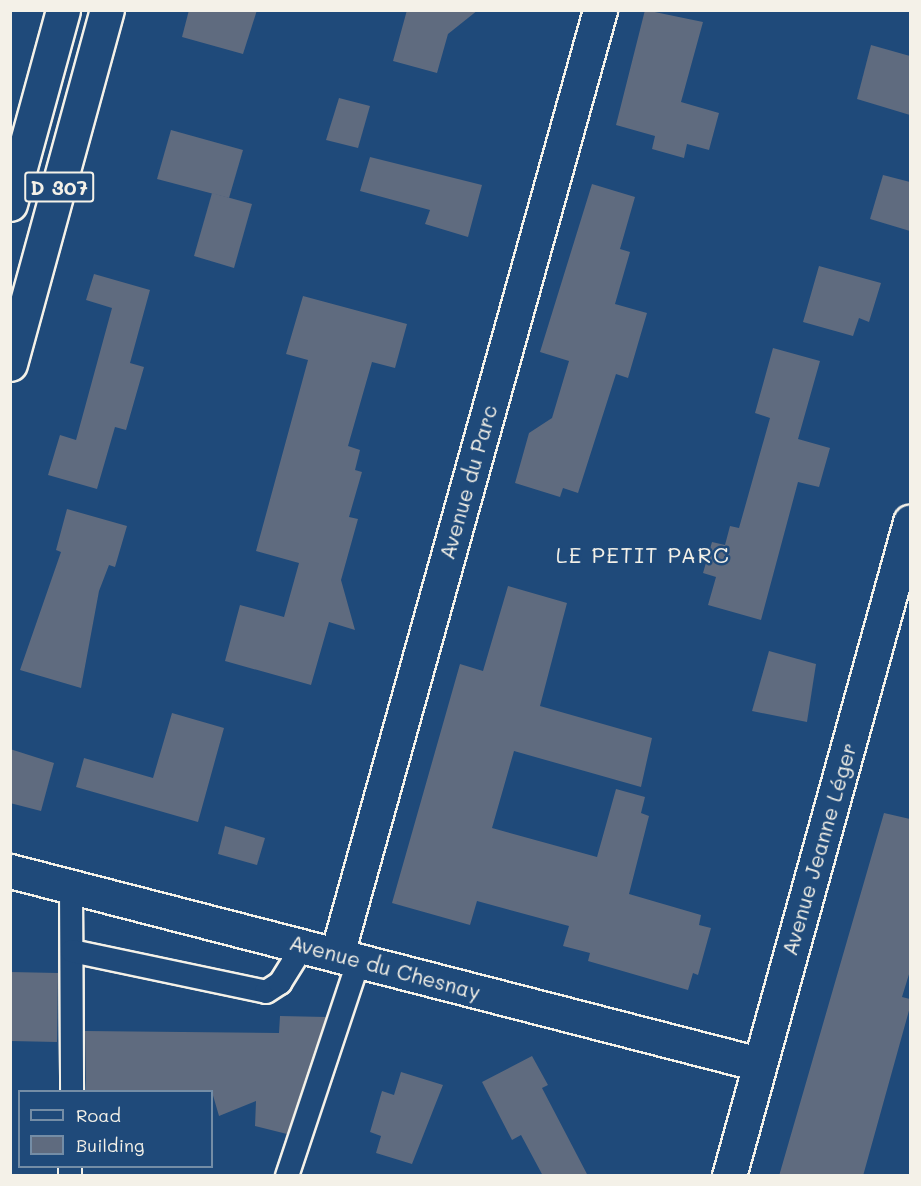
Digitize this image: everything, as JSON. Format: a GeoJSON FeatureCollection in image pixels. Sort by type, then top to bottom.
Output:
{"type":"FeatureCollection","features":[{"type":"Feature","properties":{"kind":"street","name":"D 307"},"geometry":{"type":"LineString","coordinates":[[10,204],[63,10]]}},
{"type":"Feature","properties":{"kind":"street","name":"D 307"},"geometry":{"type":"LineString","coordinates":[[10,364],[107,10]]}},
{"type":"Feature","properties":{"kind":"street","name":"Avenue du Parc"},"geometry":{"type":"LineString","coordinates":[[348,957],[600,10]]}},
{"type":"Feature","properties":{"kind":"street","name":"Avenue Jeanne Léger"},"geometry":{"type":"LineString","coordinates":[[729,1176],[910,522]]}},
{"type":"Feature","properties":{"kind":"street","name":"Avenue du Chesnay"},"geometry":{"type":"LineString","coordinates":[[10,871],[759,1064]]}},
{"type":"Feature","properties":{"kind":"lane"},"geometry":{"type":"LineString","coordinates":[[71,886],[72,1090]]}},
{"type":"Feature","properties":{"kind":"lane"},"geometry":{"type":"LineString","coordinates":[[72,951],[266,992],[280,983],[303,946]]}},
{"type":"Feature","properties":{"kind":"lane"},"geometry":{"type":"LineString","coordinates":[[287,1176],[348,957]]}},
{"type":"Feature","properties":{"kind":"building"},"geometry":{"type":"Polygon","coordinates":[[[189,10],[257,10],[243,54],[182,37],[189,10]]]}},
{"type":"Feature","properties":{"kind":"building"},"geometry":{"type":"Polygon","coordinates":[[[407,10],[478,10],[448,34],[437,73],[393,61],[407,10]]]}},
{"type":"Feature","properties":{"kind":"building"},"geometry":{"type":"Polygon","coordinates":[[[645,10],[703,22],[681,102],[719,113],[709,150],[687,144],[684,158],[652,149],[655,136],[616,125],[645,10]]]}},
{"type":"Feature","properties":{"kind":"building"},"geometry":{"type":"Polygon","coordinates":[[[871,45],[910,56],[910,115],[857,99],[871,45]]]}},
{"type":"Feature","properties":{"kind":"building"},"geometry":{"type":"Polygon","coordinates":[[[339,98],[370,106],[358,148],[326,140],[339,98]]]}},
{"type":"Feature","properties":{"kind":"building"},"geometry":{"type":"Polygon","coordinates":[[[171,130],[243,150],[229,198],[157,179],[171,130]]]}},
{"type":"Feature","properties":{"kind":"building"},"geometry":{"type":"Polygon","coordinates":[[[370,157],[482,185],[468,237],[425,224],[430,210],[360,191],[370,157]]]}},
{"type":"Feature","properties":{"kind":"building"},"geometry":{"type":"Polygon","coordinates":[[[883,175],[910,182],[910,231],[870,219],[883,175]]]}},
{"type":"Feature","properties":{"kind":"building"},"geometry":{"type":"Polygon","coordinates":[[[592,184],[635,197],[620,249],[630,252],[615,304],[647,313],[628,378],[616,374],[578,493],[563,488],[560,497],[515,483],[529,433],[552,418],[569,361],[540,352],[592,184]]]}},
{"type":"Feature","properties":{"kind":"building"},"geometry":{"type":"Polygon","coordinates":[[[212,193],[252,204],[234,268],[194,256],[212,193]]]}},
{"type":"Feature","properties":{"kind":"building"},"geometry":{"type":"Polygon","coordinates":[[[819,266],[881,283],[869,322],[859,318],[853,336],[803,322],[819,266]]]}},
{"type":"Feature","properties":{"kind":"building"},"geometry":{"type":"Polygon","coordinates":[[[94,274],[150,290],[130,363],[144,367],[126,430],[115,427],[97,489],[48,475],[60,435],[76,440],[112,308],[86,300],[94,274]]]}},
{"type":"Feature","properties":{"kind":"building"},"geometry":{"type":"Polygon","coordinates":[[[303,296],[407,324],[395,368],[372,362],[348,446],[360,450],[355,470],[362,472],[349,517],[358,519],[341,580],[355,630],[329,622],[311,685],[225,661],[240,605],[284,617],[299,563],[256,551],[308,360],[286,354],[303,296]]]}},
{"type":"Feature","properties":{"kind":"building"},"geometry":{"type":"Polygon","coordinates":[[[773,348],[820,361],[798,439],[830,448],[819,487],[798,482],[761,620],[708,605],[716,577],[703,573],[712,542],[725,545],[730,526],[739,528],[770,418],[755,413],[773,348]]]}},
{"type":"Feature","properties":{"kind":"building"},"geometry":{"type":"Polygon","coordinates":[[[67,509],[127,526],[115,567],[109,565],[99,591],[81,688],[20,670],[61,552],[56,550],[67,509]]]}},
{"type":"Feature","properties":{"kind":"building"},"geometry":{"type":"Polygon","coordinates":[[[508,586],[567,603],[540,706],[652,738],[641,787],[514,751],[492,828],[597,857],[616,789],[645,797],[641,813],[649,816],[629,894],[701,915],[699,925],[711,928],[698,975],[693,973],[688,990],[588,961],[590,953],[563,946],[569,926],[477,901],[470,925],[392,903],[460,664],[483,671],[508,586]]]}},
{"type":"Feature","properties":{"kind":"building"},"geometry":{"type":"Polygon","coordinates":[[[769,651],[816,664],[807,722],[752,711],[769,651]]]}},
{"type":"Feature","properties":{"kind":"building"},"geometry":{"type":"Polygon","coordinates":[[[172,713],[224,728],[198,822],[76,787],[84,758],[153,778],[172,713]]]}},
{"type":"Feature","properties":{"kind":"building"},"geometry":{"type":"Polygon","coordinates":[[[10,749],[54,763],[41,811],[10,803],[10,749]]]}},
{"type":"Feature","properties":{"kind":"building"},"geometry":{"type":"Polygon","coordinates":[[[884,813],[910,819],[910,971],[902,997],[910,999],[910,1007],[863,1176],[779,1176],[884,813]]]}},
{"type":"Feature","properties":{"kind":"building"},"geometry":{"type":"Polygon","coordinates":[[[225,826],[265,838],[257,865],[218,854],[225,826]]]}},
{"type":"Feature","properties":{"kind":"building"},"geometry":{"type":"Polygon","coordinates":[[[10,972],[58,973],[57,1042],[10,1041],[10,972]]]}},
{"type":"Feature","properties":{"kind":"building"},"geometry":{"type":"Polygon","coordinates":[[[280,1016],[326,1017],[287,1134],[255,1126],[256,1101],[219,1116],[213,1090],[86,1090],[85,1031],[279,1033],[280,1016]]]}},
{"type":"Feature","properties":{"kind":"building"},"geometry":{"type":"Polygon","coordinates":[[[532,1056],[548,1085],[542,1088],[588,1176],[543,1176],[521,1135],[512,1140],[482,1082],[532,1056]]]}},
{"type":"Feature","properties":{"kind":"building"},"geometry":{"type":"Polygon","coordinates":[[[401,1072],[443,1085],[412,1164],[376,1153],[381,1136],[370,1132],[382,1091],[394,1095],[401,1072]]]}},
{"type":"Feature","properties":{"kind":"district","name":"LE PETIT PARC"},"geometry":{"type":"Point","coordinates":[643,555]}}]}
